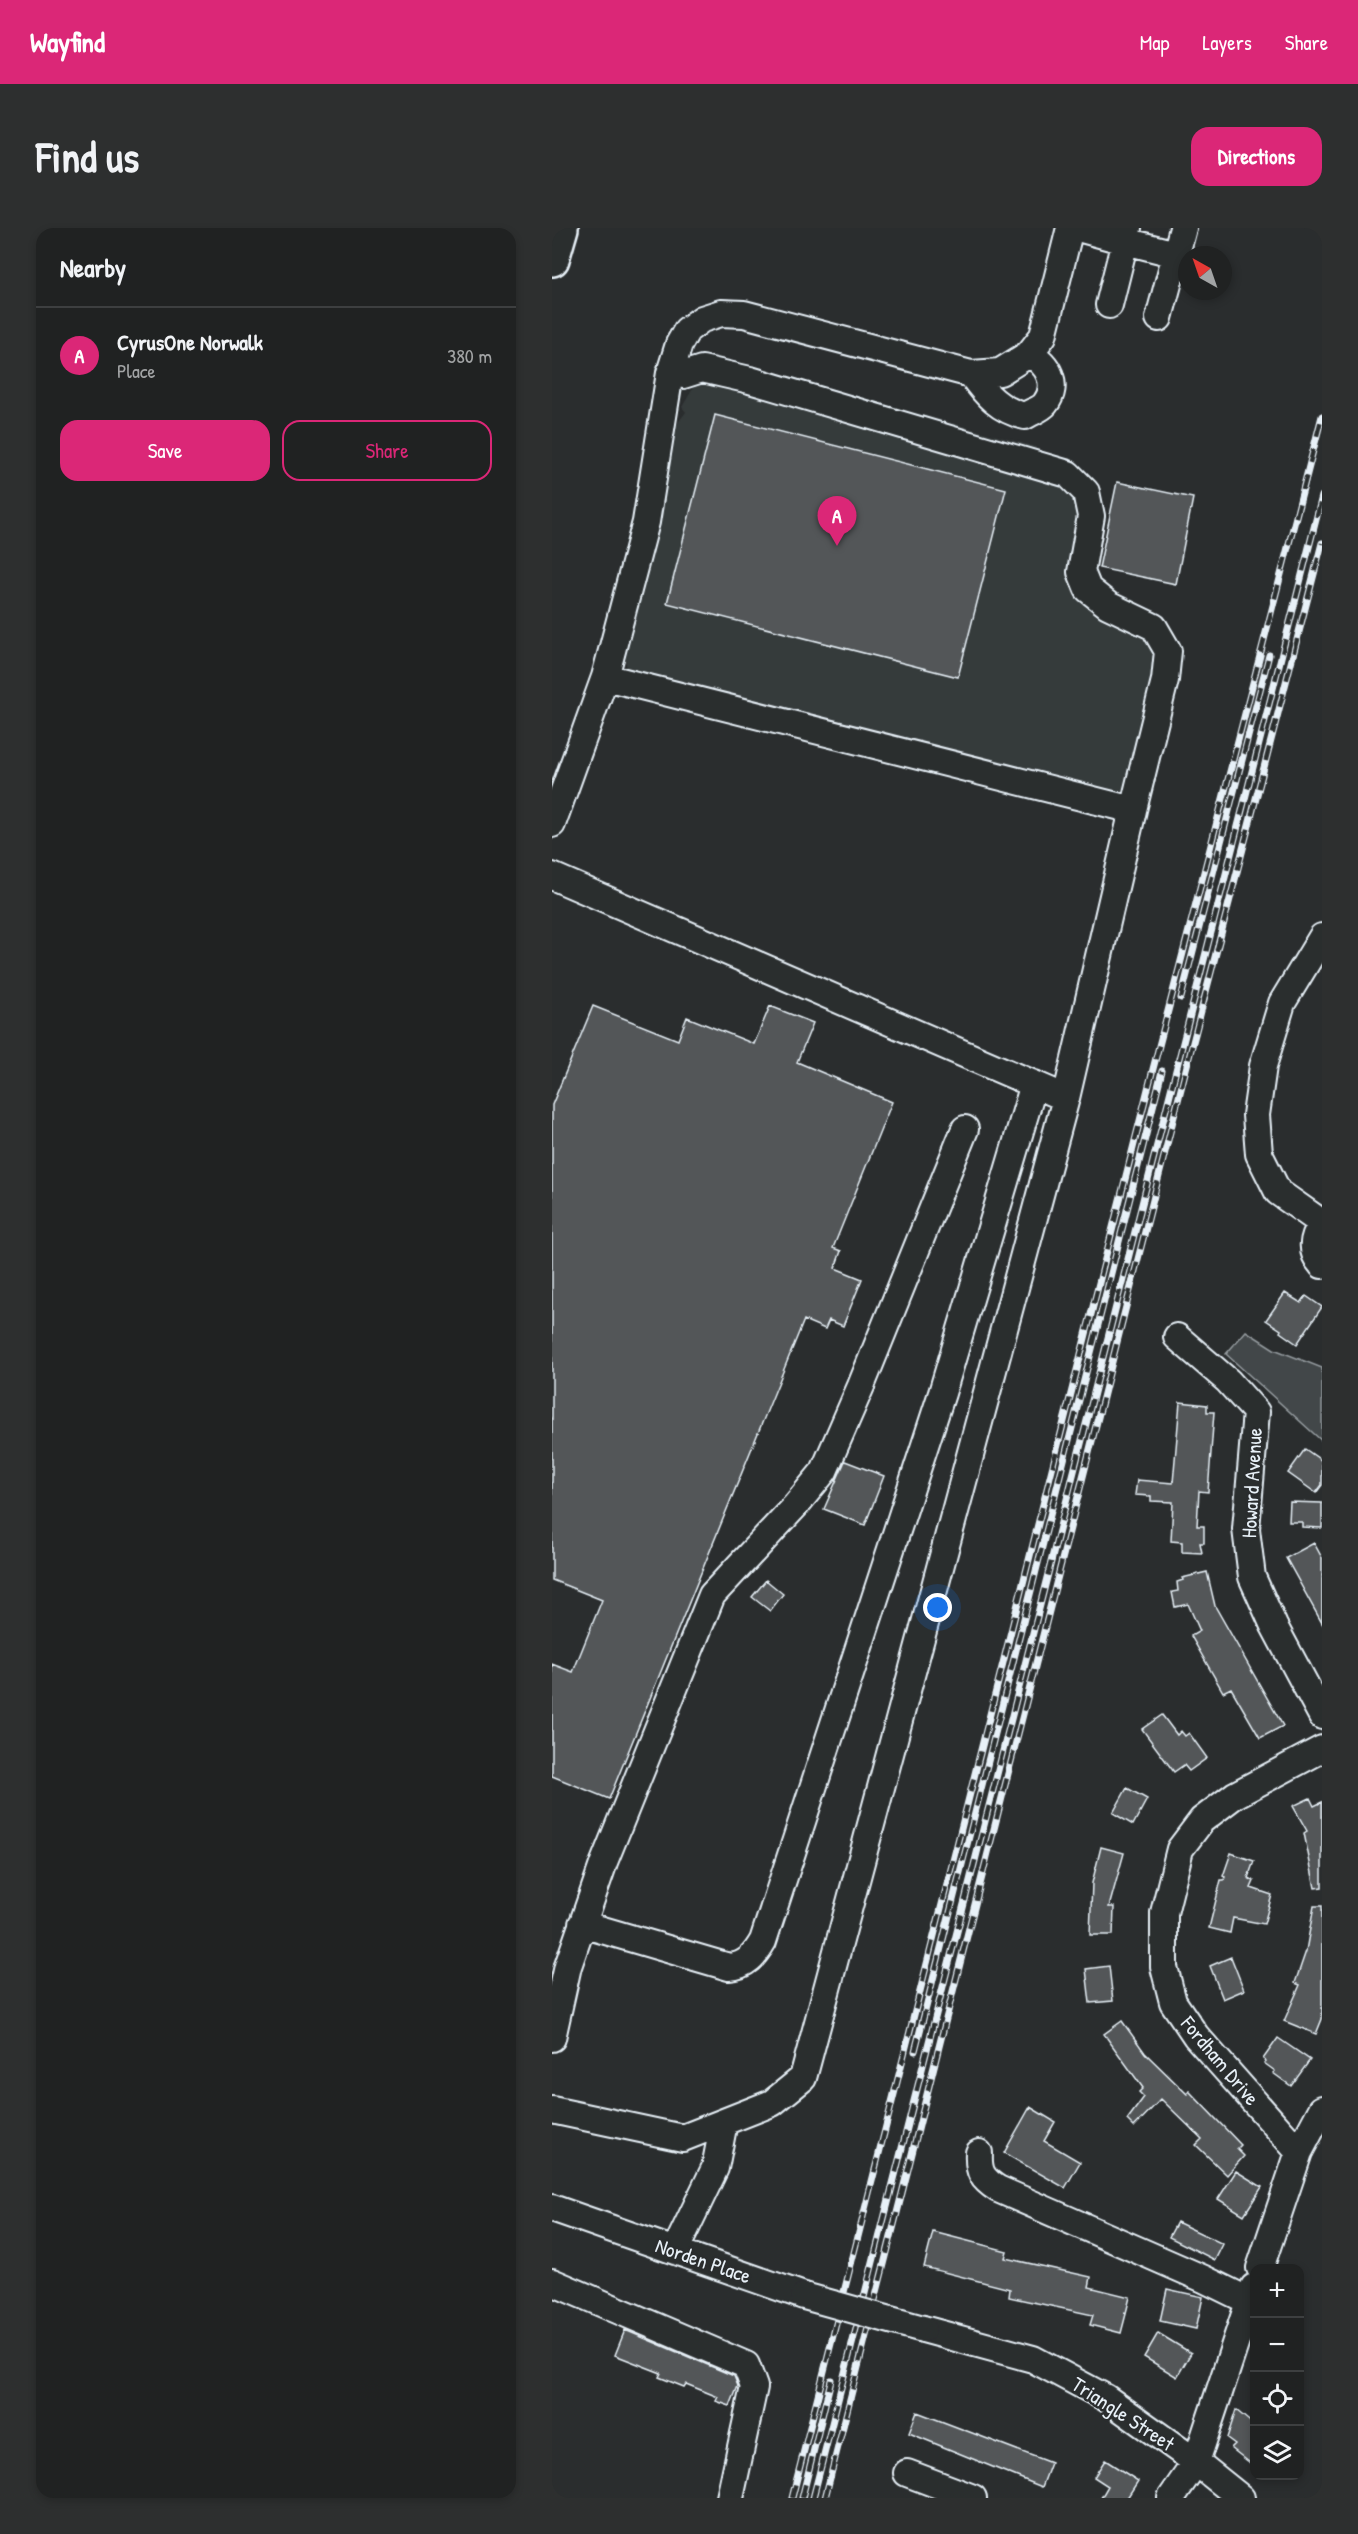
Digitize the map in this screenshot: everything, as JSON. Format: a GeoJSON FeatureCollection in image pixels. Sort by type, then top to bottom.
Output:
{"type":"FeatureCollection","features":[{"type":"Feature","properties":{"kind":"highway"},"geometry":{"type":"LineString","coordinates":[[552,259],[561,228]]}},
{"type":"Feature","properties":{"kind":"street"},"geometry":{"type":"LineString","coordinates":[[552,824],[605,677],[646,522],[670,373],[679,344],[694,324],[711,315],[733,313],[971,374],[1000,372],[1029,354],[1043,336],[1070,228]]}},
{"type":"Feature","properties":{"kind":"street"},"geometry":{"type":"LineString","coordinates":[[1078,228],[1126,235],[1176,255]]}},
{"type":"Feature","properties":{"kind":"street"},"geometry":{"type":"LineString","coordinates":[[1159,318],[1183,228]]}},
{"type":"Feature","properties":{"kind":"street"},"geometry":{"type":"LineString","coordinates":[[1109,305],[1126,235]]}},
{"type":"Feature","properties":{"kind":"street"},"geometry":{"type":"LineString","coordinates":[[971,374],[987,396],[1007,412],[1025,416],[1044,405],[1052,390],[1049,370],[1039,359],[1029,354]]}},
{"type":"Feature","properties":{"kind":"street"},"geometry":{"type":"LineString","coordinates":[[552,2110],[683,2138],[772,2103],[803,2078],[1066,1098],[1165,680],[1168,651],[1154,627],[1108,605],[1088,589],[1081,572],[1091,516],[1086,492],[1068,474],[750,380],[702,369],[683,375],[670,373]]}},
{"type":"Feature","properties":{"kind":"street"},"geometry":{"type":"LineString","coordinates":[[605,677],[1133,810]]}},
{"type":"Feature","properties":{"kind":"street"},"geometry":{"type":"LineString","coordinates":[[552,876],[1066,1098]]}},
{"type":"Feature","properties":{"kind":"street"},"geometry":{"type":"LineString","coordinates":[[1322,937],[1282,1003],[1263,1065],[1256,1115],[1259,1154],[1278,1192],[1322,1223],[1313,1242],[1316,1258],[1322,1265]]}},
{"type":"Feature","properties":{"kind":"street"},"geometry":{"type":"LineString","coordinates":[[582,1924],[729,1967],[738,1967],[748,1960],[763,1941],[942,1393],[1034,1084]]}},
{"type":"Feature","properties":{"kind":"street"},"geometry":{"type":"LineString","coordinates":[[552,2038],[568,1966],[604,1862],[712,1595],[774,1530],[824,1471],[861,1386],[965,1129]]}},
{"type":"Feature","properties":{"kind":"street","name":"Howard Avenue"},"geometry":{"type":"LineString","coordinates":[[1177,1337],[1228,1381],[1256,1412],[1246,1529],[1252,1577],[1274,1626],[1322,1716]]}},
{"type":"Feature","properties":{"kind":"street","name":"Fordham Drive"},"geometry":{"type":"LineString","coordinates":[[1299,2152],[1196,2036],[1173,2002],[1164,1967],[1164,1913],[1180,1849],[1202,1820],[1235,1795],[1322,1749]]}},
{"type":"Feature","properties":{"kind":"street"},"geometry":{"type":"LineString","coordinates":[[1261,2264],[1299,2152],[1322,2109]]}},
{"type":"Feature","properties":{"kind":"street"},"geometry":{"type":"LineString","coordinates":[[675,2251],[715,2168],[724,2122]]}},
{"type":"Feature","properties":{"kind":"street"},"geometry":{"type":"LineString","coordinates":[[979,2153],[978,2169],[984,2181],[998,2189],[1204,2279],[1250,2292]]}},
{"type":"Feature","properties":{"kind":"street","name":"Norden Place"},"geometry":{"type":"LineString","coordinates":[[552,2208],[804,2296],[856,2309]]}},
{"type":"Feature","properties":{"kind":"street"},"geometry":{"type":"LineString","coordinates":[[552,2282],[746,2366],[754,2386],[730,2498]]}},
{"type":"Feature","properties":{"kind":"street"},"geometry":{"type":"LineString","coordinates":[[1171,2498],[1196,2462],[1250,2299]]}},
{"type":"Feature","properties":{"kind":"street","name":"Triangle Street"},"geometry":{"type":"LineString","coordinates":[[856,2309],[1033,2359],[1106,2398],[1196,2462],[1241,2498]]}},
{"type":"Feature","properties":{"kind":"street"},"geometry":{"type":"LineString","coordinates":[[907,2473],[973,2498]]}},
{"type":"Feature","properties":{"kind":"shaded area"},"geometry":{"type":"Polygon","coordinates":[[[713,355],[1036,447],[1029,473],[1058,484],[1065,489],[1075,503],[1076,526],[1070,567],[1143,636],[1154,657],[1155,672],[1126,788],[1117,793],[628,671],[623,652],[676,425],[686,412],[682,407],[713,355]]]}},
{"type":"Feature","properties":{"kind":"shaded area"},"geometry":{"type":"Polygon","coordinates":[[[1246,1331],[1274,1349],[1322,1368],[1322,1441],[1226,1354],[1246,1331]]]}},
{"type":"Feature","properties":{"kind":"building"},"geometry":{"type":"Polygon","coordinates":[[[715,415],[1006,489],[958,677],[667,603],[715,415]]]}},
{"type":"Feature","properties":{"kind":"building"},"geometry":{"type":"Polygon","coordinates":[[[1117,482],[1193,498],[1176,584],[1099,568],[1117,482]]]}},
{"type":"Feature","properties":{"kind":"building"},"geometry":{"type":"Polygon","coordinates":[[[593,1006],[678,1040],[687,1017],[754,1044],[770,1006],[813,1023],[797,1062],[892,1102],[833,1248],[841,1251],[835,1268],[862,1279],[843,1326],[829,1320],[825,1329],[804,1320],[609,1799],[552,1776],[552,1664],[573,1672],[602,1600],[552,1580],[552,1105],[593,1006]]]}},
{"type":"Feature","properties":{"kind":"building"},"geometry":{"type":"Polygon","coordinates":[[[1285,1293],[1301,1303],[1306,1296],[1322,1307],[1297,1344],[1266,1320],[1285,1293]]]}},
{"type":"Feature","properties":{"kind":"building"},"geometry":{"type":"Polygon","coordinates":[[[1180,1402],[1207,1405],[1207,1412],[1214,1412],[1208,1492],[1199,1491],[1197,1526],[1204,1526],[1204,1543],[1200,1543],[1202,1553],[1182,1552],[1182,1542],[1171,1541],[1173,1502],[1151,1501],[1151,1496],[1135,1495],[1137,1480],[1173,1483],[1180,1402]]]}},
{"type":"Feature","properties":{"kind":"building"},"geometry":{"type":"Polygon","coordinates":[[[1305,1449],[1322,1461],[1322,1485],[1316,1493],[1288,1473],[1305,1449]]]}},
{"type":"Feature","properties":{"kind":"building"},"geometry":{"type":"Polygon","coordinates":[[[845,1461],[884,1476],[865,1525],[824,1509],[845,1461]]]}},
{"type":"Feature","properties":{"kind":"building"},"geometry":{"type":"Polygon","coordinates":[[[1290,1502],[1322,1503],[1322,1528],[1302,1527],[1302,1522],[1289,1522],[1290,1502]]]}},
{"type":"Feature","properties":{"kind":"building"},"geometry":{"type":"Polygon","coordinates":[[[1314,1543],[1322,1558],[1322,1623],[1286,1558],[1314,1543]]]}},
{"type":"Feature","properties":{"kind":"building"},"geometry":{"type":"Polygon","coordinates":[[[1207,1572],[1215,1606],[1283,1726],[1260,1738],[1231,1688],[1223,1692],[1191,1636],[1200,1631],[1188,1604],[1175,1607],[1172,1592],[1178,1591],[1177,1582],[1183,1580],[1182,1578],[1207,1572]]]}},
{"type":"Feature","properties":{"kind":"building"},"geometry":{"type":"Polygon","coordinates":[[[766,1580],[783,1594],[770,1611],[752,1597],[766,1580]]]}},
{"type":"Feature","properties":{"kind":"building"},"geometry":{"type":"Polygon","coordinates":[[[1162,1715],[1177,1735],[1181,1731],[1185,1736],[1189,1733],[1207,1758],[1189,1771],[1184,1765],[1174,1772],[1142,1729],[1162,1715]]]}},
{"type":"Feature","properties":{"kind":"building"},"geometry":{"type":"Polygon","coordinates":[[[1127,1788],[1147,1799],[1133,1825],[1113,1813],[1127,1788]]]}},
{"type":"Feature","properties":{"kind":"building"},"geometry":{"type":"Polygon","coordinates":[[[1310,1798],[1314,1806],[1322,1802],[1322,1887],[1315,1888],[1304,1833],[1307,1831],[1293,1806],[1310,1798]]]}},
{"type":"Feature","properties":{"kind":"building"},"geometry":{"type":"Polygon","coordinates":[[[1101,1847],[1124,1853],[1109,1907],[1114,1907],[1113,1935],[1090,1935],[1092,1883],[1101,1847]]]}},
{"type":"Feature","properties":{"kind":"building"},"geometry":{"type":"Polygon","coordinates":[[[1231,1853],[1254,1861],[1248,1878],[1254,1881],[1251,1888],[1272,1895],[1264,1924],[1233,1918],[1230,1933],[1209,1928],[1221,1880],[1224,1880],[1223,1876],[1231,1853]]]}},
{"type":"Feature","properties":{"kind":"building"},"geometry":{"type":"Polygon","coordinates":[[[1314,1906],[1322,1906],[1322,2019],[1316,2034],[1284,2021],[1300,1985],[1295,1983],[1306,1951],[1314,1906]]]}},
{"type":"Feature","properties":{"kind":"building"},"geometry":{"type":"Polygon","coordinates":[[[1231,1957],[1244,1990],[1223,1999],[1210,1966],[1231,1957]]]}},
{"type":"Feature","properties":{"kind":"building"},"geometry":{"type":"Polygon","coordinates":[[[1109,1966],[1113,2001],[1090,2003],[1086,1969],[1109,1966]]]}},
{"type":"Feature","properties":{"kind":"building"},"geometry":{"type":"Polygon","coordinates":[[[1122,2021],[1145,2053],[1187,2094],[1189,2091],[1241,2145],[1237,2149],[1244,2156],[1227,2175],[1196,2145],[1202,2139],[1161,2099],[1134,2127],[1127,2120],[1144,2097],[1139,2092],[1143,2088],[1104,2034],[1122,2021]]]}},
{"type":"Feature","properties":{"kind":"building"},"geometry":{"type":"Polygon","coordinates":[[[1278,2038],[1310,2060],[1291,2086],[1264,2063],[1266,2061],[1263,2059],[1278,2038]]]}},
{"type":"Feature","properties":{"kind":"building"},"geometry":{"type":"Polygon","coordinates":[[[1030,2107],[1055,2122],[1044,2141],[1080,2162],[1065,2188],[1004,2153],[1030,2107]]]}},
{"type":"Feature","properties":{"kind":"building"},"geometry":{"type":"Polygon","coordinates":[[[1236,2171],[1262,2187],[1244,2215],[1218,2199],[1236,2171]]]}},
{"type":"Feature","properties":{"kind":"building"},"geometry":{"type":"Polygon","coordinates":[[[1177,2222],[1223,2244],[1215,2260],[1169,2237],[1177,2222]]]}},
{"type":"Feature","properties":{"kind":"building"},"geometry":{"type":"Polygon","coordinates":[[[933,2232],[1007,2251],[1005,2258],[1091,2277],[1089,2287],[1130,2297],[1126,2313],[1124,2312],[1126,2314],[1121,2333],[1090,2325],[1093,2315],[1009,2297],[1010,2289],[924,2267],[933,2232]]]}},
{"type":"Feature","properties":{"kind":"building"},"geometry":{"type":"Polygon","coordinates":[[[1167,2289],[1203,2297],[1196,2329],[1160,2321],[1167,2289]]]}},
{"type":"Feature","properties":{"kind":"building"},"geometry":{"type":"Polygon","coordinates":[[[625,2330],[734,2376],[738,2386],[730,2406],[716,2401],[718,2397],[686,2384],[684,2387],[659,2377],[661,2373],[615,2355],[625,2330]]]}},
{"type":"Feature","properties":{"kind":"building"},"geometry":{"type":"Polygon","coordinates":[[[1158,2333],[1191,2353],[1177,2377],[1144,2357],[1158,2333]]]}},
{"type":"Feature","properties":{"kind":"building"},"geometry":{"type":"Polygon","coordinates":[[[1236,2410],[1250,2422],[1250,2463],[1231,2448],[1235,2444],[1227,2438],[1236,2410]]]}},
{"type":"Feature","properties":{"kind":"building"},"geometry":{"type":"Polygon","coordinates":[[[917,2412],[1051,2463],[1042,2487],[909,2433],[917,2412]]]}},
{"type":"Feature","properties":{"kind":"building"},"geometry":{"type":"Polygon","coordinates":[[[1105,2460],[1138,2481],[1127,2498],[1101,2498],[1108,2486],[1094,2477],[1105,2460]]]}},
{"type":"Feature","properties":{"kind":"railway"},"geometry":{"type":"LineString","coordinates":[[792,2498],[1153,1069],[1322,416]]}},
{"type":"Feature","properties":{"kind":"railway"},"geometry":{"type":"LineString","coordinates":[[813,2498],[1322,496]]}},
{"type":"Feature","properties":{"kind":"railway"},"geometry":{"type":"LineString","coordinates":[[825,2498],[1184,1077],[1322,543]]}},
{"type":"Feature","properties":{"kind":"railway"},"geometry":{"type":"LineString","coordinates":[[1181,998],[1269,655]]}},
{"type":"Feature","properties":{"kind":"railway"},"geometry":{"type":"LineString","coordinates":[[915,2051],[1162,1071]]}},
{"type":"Feature","properties":{"kind":"railway"},"geometry":{"type":"LineString","coordinates":[[802,2498],[831,2380]]}},
{"type":"Feature","properties":{"kind":"place","name":"CyrusOne Norwalk"},"geometry":{"type":"Point","coordinates":[837,546]}}]}
